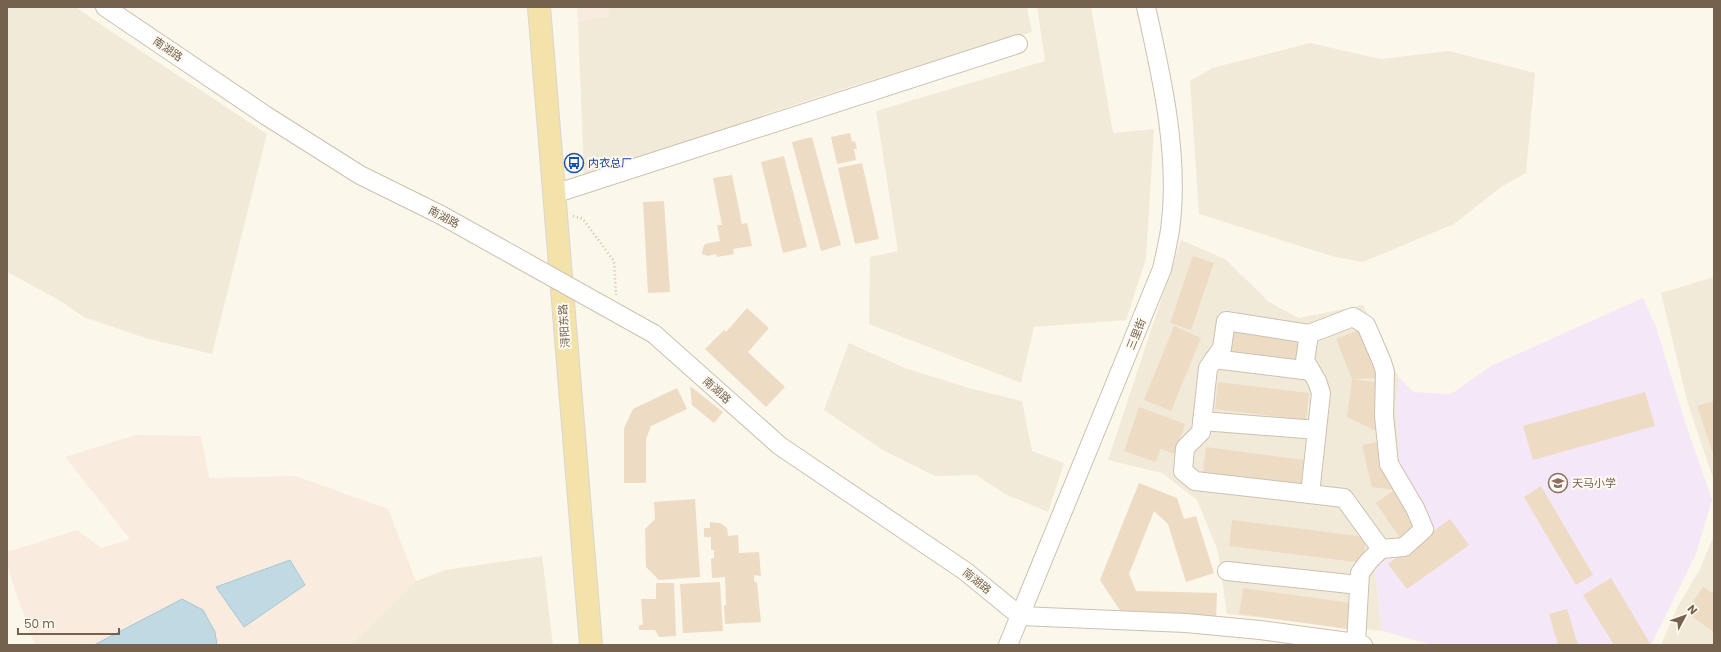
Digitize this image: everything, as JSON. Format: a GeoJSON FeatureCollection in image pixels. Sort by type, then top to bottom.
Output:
{"type":"FeatureCollection","features":[{"type":"Feature","properties":{"kind":"main road","name":"浔阳东路"},"geometry":{"type":"LineString","coordinates":[[539,7],[590,645]]}},
{"type":"Feature","properties":{"kind":"street","name":"南湖路"},"geometry":{"type":"LineString","coordinates":[[105,7],[265,114],[360,174],[441,215],[654,334],[780,446],[965,571],[1020,616]]}},
{"type":"Feature","properties":{"kind":"street","name":"三里街"},"geometry":{"type":"LineString","coordinates":[[1008,645],[1162,269],[1170,229],[1172,170],[1163,82],[1146,7]]}},
{"type":"Feature","properties":{"kind":"street"},"geometry":{"type":"LineString","coordinates":[[554,203],[1018,44]]}},
{"type":"Feature","properties":{"kind":"street"},"geometry":{"type":"LineString","coordinates":[[1020,616],[1186,623],[1260,630],[1360,644],[1360,573],[1368,562],[1382,549],[1404,547],[1424,529],[1415,508],[1389,464],[1384,416],[1386,372],[1382,362],[1366,325],[1353,317],[1309,334],[1226,321],[1222,348],[1208,368],[1201,432],[1185,448],[1183,471],[1195,481],[1344,498],[1382,549]]}},
{"type":"Feature","properties":{"kind":"street"},"geometry":{"type":"LineString","coordinates":[[1309,334],[1305,361],[1321,393],[1310,494]]}},
{"type":"Feature","properties":{"kind":"street"},"geometry":{"type":"LineString","coordinates":[[1214,359],[1311,371]]}},
{"type":"Feature","properties":{"kind":"street"},"geometry":{"type":"LineString","coordinates":[[1202,421],[1317,430]]}},
{"type":"Feature","properties":{"kind":"street"},"geometry":{"type":"LineString","coordinates":[[1227,571],[1359,585]]}},
{"type":"Feature","properties":{"kind":"path"},"geometry":{"type":"LineString","coordinates":[[554,203],[583,219],[614,261],[617,313]]}},
{"type":"Feature","properties":{"kind":"shaded area"},"geometry":{"type":"Polygon","coordinates":[[[7,7],[76,7],[267,134],[212,354],[145,338],[84,317],[59,300],[7,272],[7,7]]]}},
{"type":"Feature","properties":{"kind":"shaded area"},"geometry":{"type":"Polygon","coordinates":[[[577,7],[608,7],[609,16],[578,22],[577,7]]]}},
{"type":"Feature","properties":{"kind":"shaded area"},"geometry":{"type":"Polygon","coordinates":[[[608,7],[1027,7],[1032,32],[849,87],[584,174],[578,22],[608,16],[608,7]]]}},
{"type":"Feature","properties":{"kind":"shaded area"},"geometry":{"type":"Polygon","coordinates":[[[1037,7],[1091,7],[1113,133],[1154,129],[1146,259],[1126,320],[1034,327],[1021,383],[869,324],[870,257],[898,251],[876,111],[1045,61],[1037,7]]]}},
{"type":"Feature","properties":{"kind":"shaded area"},"geometry":{"type":"Polygon","coordinates":[[[1310,43],[1381,59],[1449,51],[1535,73],[1526,173],[1501,187],[1454,224],[1363,262],[1335,257],[1199,214],[1190,81],[1212,68],[1310,43]]]}},
{"type":"Feature","properties":{"kind":"shaded area"},"geometry":{"type":"Polygon","coordinates":[[[1181,240],[1225,259],[1269,302],[1299,318],[1363,305],[1399,378],[1396,408],[1400,466],[1431,519],[1375,570],[1382,631],[1227,614],[1218,551],[1197,500],[1162,473],[1108,460],[1181,240]]]}},
{"type":"Feature","properties":{"kind":"shaded area"},"geometry":{"type":"Polygon","coordinates":[[[1714,277],[1714,481],[1688,404],[1661,293],[1714,277]]]}},
{"type":"Feature","properties":{"kind":"shaded area","name":"天马小学"},"geometry":{"type":"Polygon","coordinates":[[[1643,298],[1656,327],[1685,422],[1712,500],[1696,554],[1651,645],[1433,645],[1382,631],[1375,570],[1431,519],[1400,466],[1396,408],[1399,378],[1413,392],[1451,394],[1491,366],[1643,298]]]}},
{"type":"Feature","properties":{"kind":"shaded area"},"geometry":{"type":"Polygon","coordinates":[[[849,343],[905,368],[969,388],[1022,401],[1032,451],[1064,463],[1048,512],[1005,494],[976,475],[935,476],[883,450],[824,410],[849,343]]]}},
{"type":"Feature","properties":{"kind":"shaded area"},"geometry":{"type":"Polygon","coordinates":[[[136,435],[201,436],[209,478],[295,476],[388,509],[416,581],[351,645],[35,645],[13,585],[7,562],[7,552],[77,530],[102,548],[130,539],[65,457],[136,435]]]}},
{"type":"Feature","properties":{"kind":"shaded area"},"geometry":{"type":"Polygon","coordinates":[[[1714,535],[1714,645],[1661,645],[1677,608],[1700,569],[1714,535]]]}},
{"type":"Feature","properties":{"kind":"shaded area"},"geometry":{"type":"Polygon","coordinates":[[[542,556],[553,645],[351,645],[416,581],[445,570],[542,556]]]}},
{"type":"Feature","properties":{"kind":"water"},"geometry":{"type":"Polygon","coordinates":[[[290,560],[305,585],[244,627],[216,587],[290,560]]]}},
{"type":"Feature","properties":{"kind":"water"},"geometry":{"type":"Polygon","coordinates":[[[182,599],[203,610],[215,632],[217,645],[94,645],[182,599]]]}},
{"type":"Feature","properties":{"kind":"building"},"geometry":{"type":"Polygon","coordinates":[[[850,133],[852,142],[855,141],[857,149],[854,149],[856,160],[837,164],[831,137],[850,133]]]}},
{"type":"Feature","properties":{"kind":"building"},"geometry":{"type":"Polygon","coordinates":[[[812,137],[841,245],[821,251],[792,142],[812,137]]]}},
{"type":"Feature","properties":{"kind":"building"},"geometry":{"type":"Polygon","coordinates":[[[784,156],[807,247],[783,253],[761,162],[784,156]]]}},
{"type":"Feature","properties":{"kind":"building"},"geometry":{"type":"Polygon","coordinates":[[[862,163],[879,239],[855,244],[838,168],[862,163]]]}},
{"type":"Feature","properties":{"kind":"building"},"geometry":{"type":"Polygon","coordinates":[[[732,175],[742,224],[747,223],[752,246],[733,249],[734,254],[717,257],[716,254],[708,256],[702,254],[705,244],[720,241],[717,225],[722,225],[713,178],[732,175]]]}},
{"type":"Feature","properties":{"kind":"building"},"geometry":{"type":"Polygon","coordinates":[[[664,201],[670,292],[648,293],[643,202],[664,201]]]}},
{"type":"Feature","properties":{"kind":"building"},"geometry":{"type":"Polygon","coordinates":[[[1193,256],[1214,263],[1191,330],[1170,323],[1193,256]]]}},
{"type":"Feature","properties":{"kind":"building"},"geometry":{"type":"Polygon","coordinates":[[[747,308],[769,328],[748,352],[785,387],[766,407],[705,349],[724,330],[726,332],[747,308]]]}},
{"type":"Feature","properties":{"kind":"building"},"geometry":{"type":"Polygon","coordinates":[[[1174,326],[1201,338],[1171,411],[1144,400],[1174,326]]]}},
{"type":"Feature","properties":{"kind":"building"},"geometry":{"type":"Polygon","coordinates":[[[1361,329],[1380,378],[1352,379],[1336,339],[1361,329]]]}},
{"type":"Feature","properties":{"kind":"building"},"geometry":{"type":"Polygon","coordinates":[[[1234,332],[1299,340],[1296,361],[1231,353],[1234,332]]]}},
{"type":"Feature","properties":{"kind":"building"},"geometry":{"type":"Polygon","coordinates":[[[1352,379],[1382,383],[1376,431],[1347,417],[1352,379]]]}},
{"type":"Feature","properties":{"kind":"building"},"geometry":{"type":"Polygon","coordinates":[[[1218,382],[1309,393],[1306,420],[1215,409],[1218,382]]]}},
{"type":"Feature","properties":{"kind":"building"},"geometry":{"type":"Polygon","coordinates":[[[690,386],[723,412],[714,423],[692,405],[690,386]]]}},
{"type":"Feature","properties":{"kind":"building"},"geometry":{"type":"Polygon","coordinates":[[[677,388],[687,409],[651,426],[646,439],[646,483],[624,483],[624,428],[633,409],[677,388]]]}},
{"type":"Feature","properties":{"kind":"building"},"geometry":{"type":"Polygon","coordinates":[[[1645,392],[1655,426],[1533,460],[1523,426],[1645,392]]]}},
{"type":"Feature","properties":{"kind":"building"},"geometry":{"type":"Polygon","coordinates":[[[1714,401],[1714,457],[1697,406],[1714,401]]]}},
{"type":"Feature","properties":{"kind":"building"},"geometry":{"type":"Polygon","coordinates":[[[1139,407],[1185,424],[1175,454],[1160,449],[1156,462],[1124,451],[1139,407]]]}},
{"type":"Feature","properties":{"kind":"building"},"geometry":{"type":"Polygon","coordinates":[[[1382,441],[1394,490],[1372,487],[1362,445],[1382,441]]]}},
{"type":"Feature","properties":{"kind":"building"},"geometry":{"type":"Polygon","coordinates":[[[1206,447],[1304,460],[1301,485],[1203,472],[1206,447]]]}},
{"type":"Feature","properties":{"kind":"building"},"geometry":{"type":"Polygon","coordinates":[[[1139,483],[1177,498],[1184,519],[1196,516],[1214,573],[1186,582],[1168,524],[1154,511],[1129,574],[1136,591],[1217,593],[1216,617],[1123,615],[1100,580],[1139,483]]]}},
{"type":"Feature","properties":{"kind":"building"},"geometry":{"type":"Polygon","coordinates":[[[1541,486],[1593,575],[1576,585],[1524,497],[1541,486]]]}},
{"type":"Feature","properties":{"kind":"building"},"geometry":{"type":"Polygon","coordinates":[[[1394,490],[1418,525],[1400,538],[1376,503],[1394,490]]]}},
{"type":"Feature","properties":{"kind":"building"},"geometry":{"type":"Polygon","coordinates":[[[695,499],[700,577],[659,580],[646,567],[645,529],[655,519],[654,502],[695,499]]]}},
{"type":"Feature","properties":{"kind":"building"},"geometry":{"type":"Polygon","coordinates":[[[1450,519],[1469,545],[1407,589],[1388,564],[1450,519]]]}},
{"type":"Feature","properties":{"kind":"building"},"geometry":{"type":"Polygon","coordinates":[[[1232,520],[1366,537],[1363,563],[1229,546],[1232,520]]]}},
{"type":"Feature","properties":{"kind":"building"},"geometry":{"type":"Polygon","coordinates":[[[710,522],[720,523],[727,528],[728,536],[738,535],[739,553],[759,552],[761,576],[754,575],[754,581],[757,583],[761,622],[725,624],[725,577],[712,578],[711,559],[714,558],[714,550],[711,550],[711,537],[704,537],[704,528],[710,528],[710,522]]]}},
{"type":"Feature","properties":{"kind":"building"},"geometry":{"type":"Polygon","coordinates":[[[1611,578],[1651,645],[1614,645],[1583,595],[1611,578]]]}},
{"type":"Feature","properties":{"kind":"building"},"geometry":{"type":"Polygon","coordinates":[[[720,582],[723,631],[683,633],[680,584],[720,582]]]}},
{"type":"Feature","properties":{"kind":"building"},"geometry":{"type":"Polygon","coordinates":[[[656,583],[674,583],[676,636],[659,637],[655,630],[639,630],[639,625],[643,625],[641,599],[656,599],[656,583]]]}},
{"type":"Feature","properties":{"kind":"building"},"geometry":{"type":"Polygon","coordinates":[[[1703,587],[1714,594],[1714,632],[1686,612],[1703,587]]]}},
{"type":"Feature","properties":{"kind":"building"},"geometry":{"type":"Polygon","coordinates":[[[1243,588],[1351,603],[1347,629],[1239,614],[1243,588]]]}},
{"type":"Feature","properties":{"kind":"building"},"geometry":{"type":"Polygon","coordinates":[[[1567,609],[1578,645],[1558,645],[1549,614],[1567,609]]]}},
{"type":"Feature","properties":{"kind":"place","name":"内衣总厂"},"geometry":{"type":"Point","coordinates":[574,163]}},
{"type":"Feature","properties":{"kind":"place","name":"天马小学"},"geometry":{"type":"Point","coordinates":[1558,483]}}]}
